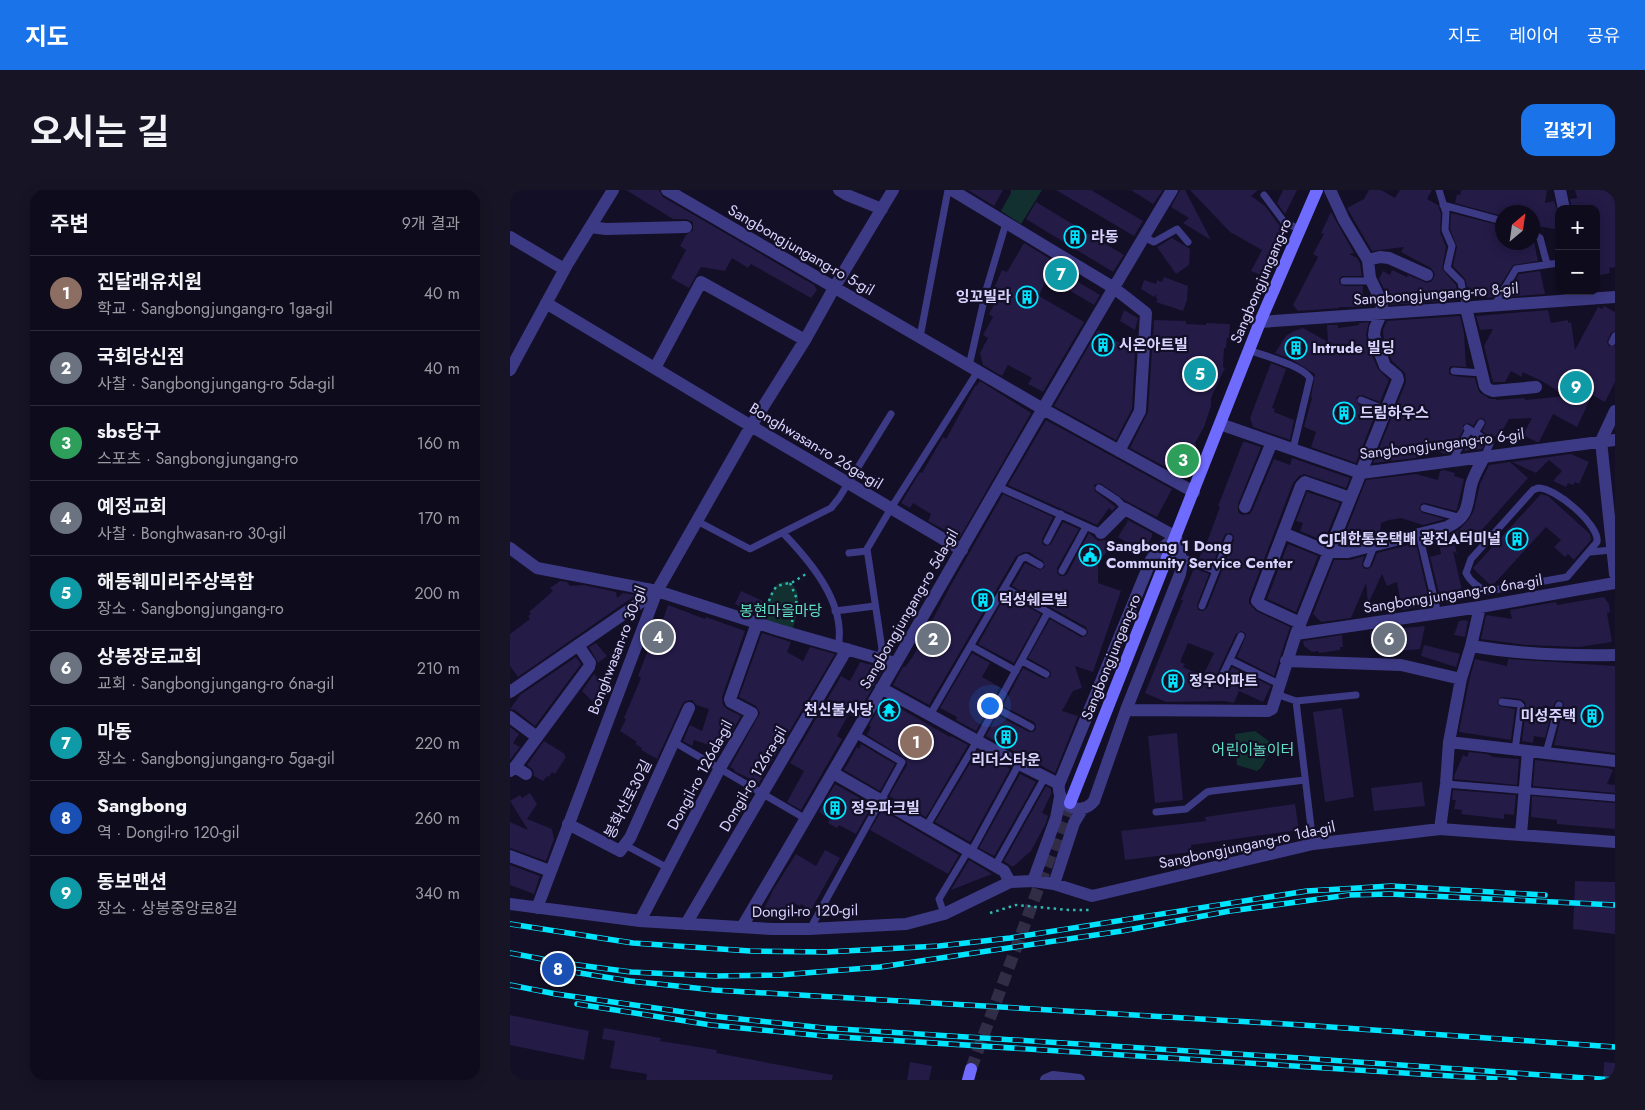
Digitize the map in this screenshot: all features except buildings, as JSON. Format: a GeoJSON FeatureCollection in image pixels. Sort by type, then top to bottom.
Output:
{"type":"FeatureCollection","features":[{"type":"Feature","properties":{"kind":"main road","name":"Sangbongjungang-ro"},"geometry":{"type":"LineString","coordinates":[[1063,795],[1176,537],[1260,322],[1317,190]]}},
{"type":"Feature","properties":{"kind":"street"},"geometry":{"type":"LineString","coordinates":[[510,370],[564,269],[613,190]]}},
{"type":"Feature","properties":{"kind":"street","name":"Sangbongjungang-ro 5-gil"},"geometry":{"type":"LineString","coordinates":[[666,190],[973,369],[1194,492]]}},
{"type":"Feature","properties":{"kind":"street"},"geometry":{"type":"LineString","coordinates":[[839,190],[847,195],[882,208]]}},
{"type":"Feature","properties":{"kind":"street","name":"Bonghwasan-ro 30-gil"},"geometry":{"type":"LineString","coordinates":[[537,908],[657,590],[751,426],[805,340],[893,190]]}},
{"type":"Feature","properties":{"kind":"street"},"geometry":{"type":"LineString","coordinates":[[950,190],[1114,288],[1144,310],[1147,315],[1140,411],[1119,451]]}},
{"type":"Feature","properties":{"kind":"street","name":"Sangbongjungang-ro 5da-gil"},"geometry":{"type":"LineString","coordinates":[[742,928],[1172,190]]}},
{"type":"Feature","properties":{"kind":"street"},"geometry":{"type":"LineString","coordinates":[[1126,710],[1268,711],[1272,708],[1298,628],[1398,378],[1385,366],[1376,344],[1375,328],[1381,314],[1382,303],[1369,276],[1368,260],[1344,220],[1330,190]]}},
{"type":"Feature","properties":{"kind":"street"},"geometry":{"type":"LineString","coordinates":[[1560,190],[1563,205]]}},
{"type":"Feature","properties":{"kind":"street"},"geometry":{"type":"LineString","coordinates":[[590,227],[606,229],[686,227]]}},
{"type":"Feature","properties":{"kind":"street"},"geometry":{"type":"LineString","coordinates":[[510,237],[564,269]]}},
{"type":"Feature","properties":{"kind":"street"},"geometry":{"type":"LineString","coordinates":[[1368,260],[1380,256],[1389,258],[1427,275]]}},
{"type":"Feature","properties":{"kind":"street"},"geometry":{"type":"LineString","coordinates":[[655,368],[701,282],[805,340]]}},
{"type":"Feature","properties":{"kind":"street","name":"Sangbongjungang-ro 8-gil"},"geometry":{"type":"LineString","coordinates":[[1260,322],[1494,306],[1581,296],[1615,297]]}},
{"type":"Feature","properties":{"kind":"street","name":"Bonghwasan-ro 26ga-gil"},"geometry":{"type":"LineString","coordinates":[[546,303],[962,550]]}},
{"type":"Feature","properties":{"kind":"street"},"geometry":{"type":"LineString","coordinates":[[1466,308],[1485,386],[1490,390],[1536,387]]}},
{"type":"Feature","properties":{"kind":"street"},"geometry":{"type":"LineString","coordinates":[[1615,411],[1600,441],[1615,574]]}},
{"type":"Feature","properties":{"kind":"street","name":"Sangbongjungang-ro 6-gil"},"geometry":{"type":"LineString","coordinates":[[1220,424],[1360,473],[1615,440]]}},
{"type":"Feature","properties":{"kind":"street"},"geometry":{"type":"LineString","coordinates":[[1245,508],[1272,442]]}},
{"type":"Feature","properties":{"kind":"street"},"geometry":{"type":"LineString","coordinates":[[1283,533],[1329,552],[1348,552],[1447,526],[1461,518],[1467,509],[1472,480],[1484,457]]}},
{"type":"Feature","properties":{"kind":"street"},"geometry":{"type":"LineString","coordinates":[[1298,628],[1257,602],[1283,533],[1305,482],[1350,498]]}},
{"type":"Feature","properties":{"kind":"street"},"geometry":{"type":"LineString","coordinates":[[881,688],[1045,777],[1063,795],[1069,806],[1083,808],[1090,805],[1094,801],[1126,710],[1180,574],[1182,563],[1176,537],[1127,510],[1123,510],[1101,533]]}},
{"type":"Feature","properties":{"kind":"street"},"geometry":{"type":"LineString","coordinates":[[1034,881],[1063,795],[1151,560],[1156,553],[1176,537]]}},
{"type":"Feature","properties":{"kind":"street"},"geometry":{"type":"LineString","coordinates":[[510,548],[538,568],[657,590],[789,633],[895,663]]}},
{"type":"Feature","properties":{"kind":"street","name":"Sangbongjungang-ro 6na-gil"},"geometry":{"type":"LineString","coordinates":[[1298,628],[1438,614],[1615,583]]}},
{"type":"Feature","properties":{"kind":"street"},"geometry":{"type":"LineString","coordinates":[[510,692],[657,590]]}},
{"type":"Feature","properties":{"kind":"street"},"geometry":{"type":"LineString","coordinates":[[1440,828],[1449,742],[1461,679],[1480,608]]}},
{"type":"Feature","properties":{"kind":"street","name":"Dongil-ro 126da-gil"},"geometry":{"type":"LineString","coordinates":[[640,921],[720,768],[752,713],[730,699],[758,623]]}},
{"type":"Feature","properties":{"kind":"street"},"geometry":{"type":"LineString","coordinates":[[526,774],[512,769],[589,667],[590,663],[578,645]]}},
{"type":"Feature","properties":{"kind":"street"},"geometry":{"type":"LineString","coordinates":[[1471,646],[1502,652],[1558,656],[1615,655]]}},
{"type":"Feature","properties":{"kind":"street","name":"Dongil-ro 126ra-gil"},"geometry":{"type":"LineString","coordinates":[[686,924],[763,793],[842,648]]}},
{"type":"Feature","properties":{"kind":"street"},"geometry":{"type":"LineString","coordinates":[[1286,661],[1401,665],[1461,679]]}},
{"type":"Feature","properties":{"kind":"street","name":"봉화산로30길"},"geometry":{"type":"LineString","coordinates":[[568,824],[618,851],[625,845],[630,838],[689,708]]}},
{"type":"Feature","properties":{"kind":"street"},"geometry":{"type":"LineString","coordinates":[[510,717],[536,737]]}},
{"type":"Feature","properties":{"kind":"street"},"geometry":{"type":"LineString","coordinates":[[1449,742],[1615,761]]}},
{"type":"Feature","properties":{"kind":"street"},"geometry":{"type":"LineString","coordinates":[[1522,751],[1525,791],[1522,834]]}},
{"type":"Feature","properties":{"kind":"street"},"geometry":{"type":"LineString","coordinates":[[833,773],[1004,871],[1010,882]]}},
{"type":"Feature","properties":{"kind":"street"},"geometry":{"type":"LineString","coordinates":[[1054,884],[1074,823],[1083,808]]}},
{"type":"Feature","properties":{"kind":"street","name":"Sangbongjungang-ro 1da-gil"},"geometry":{"type":"LineString","coordinates":[[1092,896],[1313,844],[1440,828],[1615,842]]}},
{"type":"Feature","properties":{"kind":"street"},"geometry":{"type":"LineString","coordinates":[[510,856],[550,870]]}},
{"type":"Feature","properties":{"kind":"street","name":"Dongil-ro 120-gil"},"geometry":{"type":"LineString","coordinates":[[510,904],[640,921],[742,928],[809,929],[906,924],[944,914],[1010,882],[1034,881],[1054,884],[1092,896]]}},
{"type":"Feature","properties":{"kind":"street"},"geometry":{"type":"LineString","coordinates":[[1046,1080],[1054,1077],[1079,1080]]}},
{"type":"Feature","properties":{"kind":"lane"},"geometry":{"type":"LineString","coordinates":[[920,338],[950,190]]}},
{"type":"Feature","properties":{"kind":"lane"},"geometry":{"type":"LineString","coordinates":[[1439,190],[1446,216],[1445,230],[1452,246],[1447,268],[1461,282],[1466,308]]}},
{"type":"Feature","properties":{"kind":"lane"},"geometry":{"type":"LineString","coordinates":[[1264,195],[1286,223],[1300,229]]}},
{"type":"Feature","properties":{"kind":"lane"},"geometry":{"type":"LineString","coordinates":[[1443,204],[1495,219]]}},
{"type":"Feature","properties":{"kind":"lane"},"geometry":{"type":"LineString","coordinates":[[879,659],[882,649],[867,551],[868,546],[973,369],[987,287],[1006,223]]}},
{"type":"Feature","properties":{"kind":"lane"},"geometry":{"type":"LineString","coordinates":[[1144,237],[1154,242],[1177,229],[1188,242]]}},
{"type":"Feature","properties":{"kind":"lane"},"geometry":{"type":"LineString","coordinates":[[1540,238],[1547,264]]}},
{"type":"Feature","properties":{"kind":"lane"},"geometry":{"type":"LineString","coordinates":[[1494,306],[1516,269],[1555,263]]}},
{"type":"Feature","properties":{"kind":"lane"},"geometry":{"type":"LineString","coordinates":[[1344,281],[1372,281]]}},
{"type":"Feature","properties":{"kind":"lane"},"geometry":{"type":"LineString","coordinates":[[1249,350],[1297,368],[1306,373],[1310,378],[1293,449]]}},
{"type":"Feature","properties":{"kind":"lane"},"geometry":{"type":"LineString","coordinates":[[1454,372],[1482,372]]}},
{"type":"Feature","properties":{"kind":"lane"},"geometry":{"type":"LineString","coordinates":[[1361,400],[1386,410]]}},
{"type":"Feature","properties":{"kind":"lane"},"geometry":{"type":"LineString","coordinates":[[697,521],[748,549],[754,548],[831,508],[891,414]]}},
{"type":"Feature","properties":{"kind":"lane"},"geometry":{"type":"LineString","coordinates":[[1452,461],[1470,430],[1481,424]]}},
{"type":"Feature","properties":{"kind":"lane"},"geometry":{"type":"LineString","coordinates":[[1470,430],[1490,443],[1484,457]]}},
{"type":"Feature","properties":{"kind":"lane"},"geometry":{"type":"LineString","coordinates":[[998,487],[1101,533]]}},
{"type":"Feature","properties":{"kind":"lane"},"geometry":{"type":"LineString","coordinates":[[1099,488],[1117,500],[1127,510]]}},
{"type":"Feature","properties":{"kind":"lane"},"geometry":{"type":"LineString","coordinates":[[1590,552],[1598,539],[1593,527],[1563,498],[1549,490],[1538,488],[1533,490],[1471,559],[1466,572],[1479,587],[1488,591],[1567,577],[1590,552],[1612,550]]}},
{"type":"Feature","properties":{"kind":"lane"},"geometry":{"type":"LineString","coordinates":[[1424,508],[1461,518]]}},
{"type":"Feature","properties":{"kind":"lane"},"geometry":{"type":"LineString","coordinates":[[1046,540],[1061,514]]}},
{"type":"Feature","properties":{"kind":"lane"},"geometry":{"type":"LineString","coordinates":[[1062,571],[1086,527]]}},
{"type":"Feature","properties":{"kind":"lane"},"geometry":{"type":"LineString","coordinates":[[783,533],[803,554],[825,586],[835,611],[842,648]]}},
{"type":"Feature","properties":{"kind":"lane"},"geometry":{"type":"LineString","coordinates":[[1419,534],[1438,614]]}},
{"type":"Feature","properties":{"kind":"lane"},"geometry":{"type":"LineString","coordinates":[[1202,606],[1229,538]]}},
{"type":"Feature","properties":{"kind":"lane"},"geometry":{"type":"LineString","coordinates":[[1367,564],[1374,546]]}},
{"type":"Feature","properties":{"kind":"lane"},"geometry":{"type":"LineString","coordinates":[[850,553],[867,551]]}},
{"type":"Feature","properties":{"kind":"lane"},"geometry":{"type":"LineString","coordinates":[[930,715],[1022,558],[1026,557],[1040,565]]}},
{"type":"Feature","properties":{"kind":"lane"},"geometry":{"type":"LineString","coordinates":[[1180,557],[1216,571]]}},
{"type":"Feature","properties":{"kind":"lane"},"geometry":{"type":"LineString","coordinates":[[1004,588],[1084,632]]}},
{"type":"Feature","properties":{"kind":"lane"},"geometry":{"type":"LineString","coordinates":[[835,611],[876,606]]}},
{"type":"Feature","properties":{"kind":"lane"},"geometry":{"type":"LineString","coordinates":[[926,827],[996,708],[1048,612]]}},
{"type":"Feature","properties":{"kind":"lane"},"geometry":{"type":"LineString","coordinates":[[1222,676],[1241,636]]}},
{"type":"Feature","properties":{"kind":"lane"},"geometry":{"type":"LineString","coordinates":[[970,646],[1016,672]]}},
{"type":"Feature","properties":{"kind":"lane"},"geometry":{"type":"LineString","coordinates":[[1230,660],[1296,701],[1356,695]]}},
{"type":"Feature","properties":{"kind":"lane"},"geometry":{"type":"LineString","coordinates":[[1022,661],[1046,674]]}},
{"type":"Feature","properties":{"kind":"lane"},"geometry":{"type":"LineString","coordinates":[[1296,701],[1313,844]]}},
{"type":"Feature","properties":{"kind":"lane"},"geometry":{"type":"LineString","coordinates":[[1502,702],[1519,704],[1521,706],[1522,751]]}},
{"type":"Feature","properties":{"kind":"lane"},"geometry":{"type":"LineString","coordinates":[[1546,753],[1559,705]]}},
{"type":"Feature","properties":{"kind":"lane"},"geometry":{"type":"LineString","coordinates":[[996,708],[1031,727]]}},
{"type":"Feature","properties":{"kind":"lane"},"geometry":{"type":"LineString","coordinates":[[809,929],[902,762],[855,734]]}},
{"type":"Feature","properties":{"kind":"lane"},"geometry":{"type":"LineString","coordinates":[[674,742],[806,819]]}},
{"type":"Feature","properties":{"kind":"lane"},"geometry":{"type":"LineString","coordinates":[[944,914],[939,899],[1019,764]]}},
{"type":"Feature","properties":{"kind":"lane"},"geometry":{"type":"LineString","coordinates":[[995,866],[1045,777]]}},
{"type":"Feature","properties":{"kind":"lane"},"geometry":{"type":"LineString","coordinates":[[1156,812],[1186,809],[1207,792],[1305,780]]}},
{"type":"Feature","properties":{"kind":"lane"},"geometry":{"type":"LineString","coordinates":[[1446,784],[1615,798]]}},
{"type":"Feature","properties":{"kind":"lane"},"geometry":{"type":"LineString","coordinates":[[625,845],[668,868]]}},
{"type":"Feature","properties":{"kind":"path"},"geometry":{"type":"LineString","coordinates":[[758,623],[775,588],[779,585],[790,583],[814,568]]}},
{"type":"Feature","properties":{"kind":"path"},"geometry":{"type":"LineString","coordinates":[[789,633],[797,603],[796,595],[790,583]]}},
{"type":"Feature","properties":{"kind":"path"},"geometry":{"type":"LineString","coordinates":[[990,913],[1016,905],[1069,910],[1096,910]]}},
{"type":"Feature","properties":{"kind":"green space"},"geometry":{"type":"Polygon","coordinates":[[[1011,190],[1042,190],[1021,224],[1001,211],[1011,190]]]}},
{"type":"Feature","properties":{"kind":"green space","name":"봉현마을마당"},"geometry":{"type":"Polygon","coordinates":[[[788,581],[797,591],[798,598],[792,632],[758,622],[774,588],[779,583],[788,581]]]}},
{"type":"Feature","properties":{"kind":"green space","name":"어린이놀이터"},"geometry":{"type":"Polygon","coordinates":[[[1255,731],[1274,745],[1261,768],[1257,771],[1237,765],[1235,734],[1255,731]]]}},
{"type":"Feature","properties":{"kind":"tunnel"},"geometry":{"type":"LineString","coordinates":[[971,1069],[1070,803]]}},
{"type":"Feature","properties":{"kind":"railway"},"geometry":{"type":"LineString","coordinates":[[510,924],[633,943],[750,951],[826,952],[939,946],[1010,938],[1307,891],[1391,886],[1545,895]]}},
{"type":"Feature","properties":{"kind":"railway"},"geometry":{"type":"LineString","coordinates":[[510,953],[563,963],[631,972],[716,976],[780,975],[880,967],[1122,931],[1230,911],[1349,895],[1390,894],[1615,905]]}},
{"type":"Feature","properties":{"kind":"railway"},"geometry":{"type":"LineString","coordinates":[[548,968],[630,981],[714,990],[1302,1025],[1615,1047]]}},
{"type":"Feature","properties":{"kind":"railway"},"geometry":{"type":"LineString","coordinates":[[510,985],[556,994],[712,1016],[824,1028],[1615,1080]]}},
{"type":"Feature","properties":{"kind":"railway"},"geometry":{"type":"LineString","coordinates":[[577,1004],[711,1025],[824,1036],[1514,1080]]}},
{"type":"Feature","properties":{"kind":"place","name":"라동"},"geometry":{"type":"Point","coordinates":[1075,237]}},
{"type":"Feature","properties":{"kind":"place","name":"마동"},"geometry":{"type":"Point","coordinates":[1061,274]}},
{"type":"Feature","properties":{"kind":"place","name":"잉꼬빌라"},"geometry":{"type":"Point","coordinates":[1027,297]}},
{"type":"Feature","properties":{"kind":"place","name":"시온아트빌"},"geometry":{"type":"Point","coordinates":[1103,345]}},
{"type":"Feature","properties":{"kind":"place","name":"Intrude 빌딩"},"geometry":{"type":"Point","coordinates":[1296,348]}},
{"type":"Feature","properties":{"kind":"place","name":"해동훼미리주상복합"},"geometry":{"type":"Point","coordinates":[1200,374]}},
{"type":"Feature","properties":{"kind":"place","name":"동보맨션"},"geometry":{"type":"Point","coordinates":[1576,387]}},
{"type":"Feature","properties":{"kind":"place","name":"드림하우스"},"geometry":{"type":"Point","coordinates":[1344,413]}},
{"type":"Feature","properties":{"kind":"place","name":"sbs당구"},"geometry":{"type":"Point","coordinates":[1183,460]}},
{"type":"Feature","properties":{"kind":"place","name":"CJ대한통운택배 광진A터미널"},"geometry":{"type":"Point","coordinates":[1517,539]}},
{"type":"Feature","properties":{"kind":"place","name":"Sangbong 1 Dong Community Service Center"},"geometry":{"type":"Point","coordinates":[1090,555]}},
{"type":"Feature","properties":{"kind":"place","name":"덕성쉐르빌"},"geometry":{"type":"Point","coordinates":[983,600]}},
{"type":"Feature","properties":{"kind":"place","name":"예정교회"},"geometry":{"type":"Point","coordinates":[658,637]}},
{"type":"Feature","properties":{"kind":"place","name":"국회당신점"},"geometry":{"type":"Point","coordinates":[933,639]}},
{"type":"Feature","properties":{"kind":"place","name":"상봉장로교회"},"geometry":{"type":"Point","coordinates":[1389,639]}},
{"type":"Feature","properties":{"kind":"place","name":"정우아파트"},"geometry":{"type":"Point","coordinates":[1173,681]}},
{"type":"Feature","properties":{"kind":"place","name":"천신불사당"},"geometry":{"type":"Point","coordinates":[889,710]}},
{"type":"Feature","properties":{"kind":"place","name":"미성주택"},"geometry":{"type":"Point","coordinates":[1592,716]}},
{"type":"Feature","properties":{"kind":"place","name":"리더스타운"},"geometry":{"type":"Point","coordinates":[1006,737]}},
{"type":"Feature","properties":{"kind":"place","name":"진달래유치원"},"geometry":{"type":"Point","coordinates":[916,742]}},
{"type":"Feature","properties":{"kind":"place","name":"정우파크빌"},"geometry":{"type":"Point","coordinates":[835,808]}},
{"type":"Feature","properties":{"kind":"place","name":"Sangbong"},"geometry":{"type":"Point","coordinates":[558,969]}}]}
